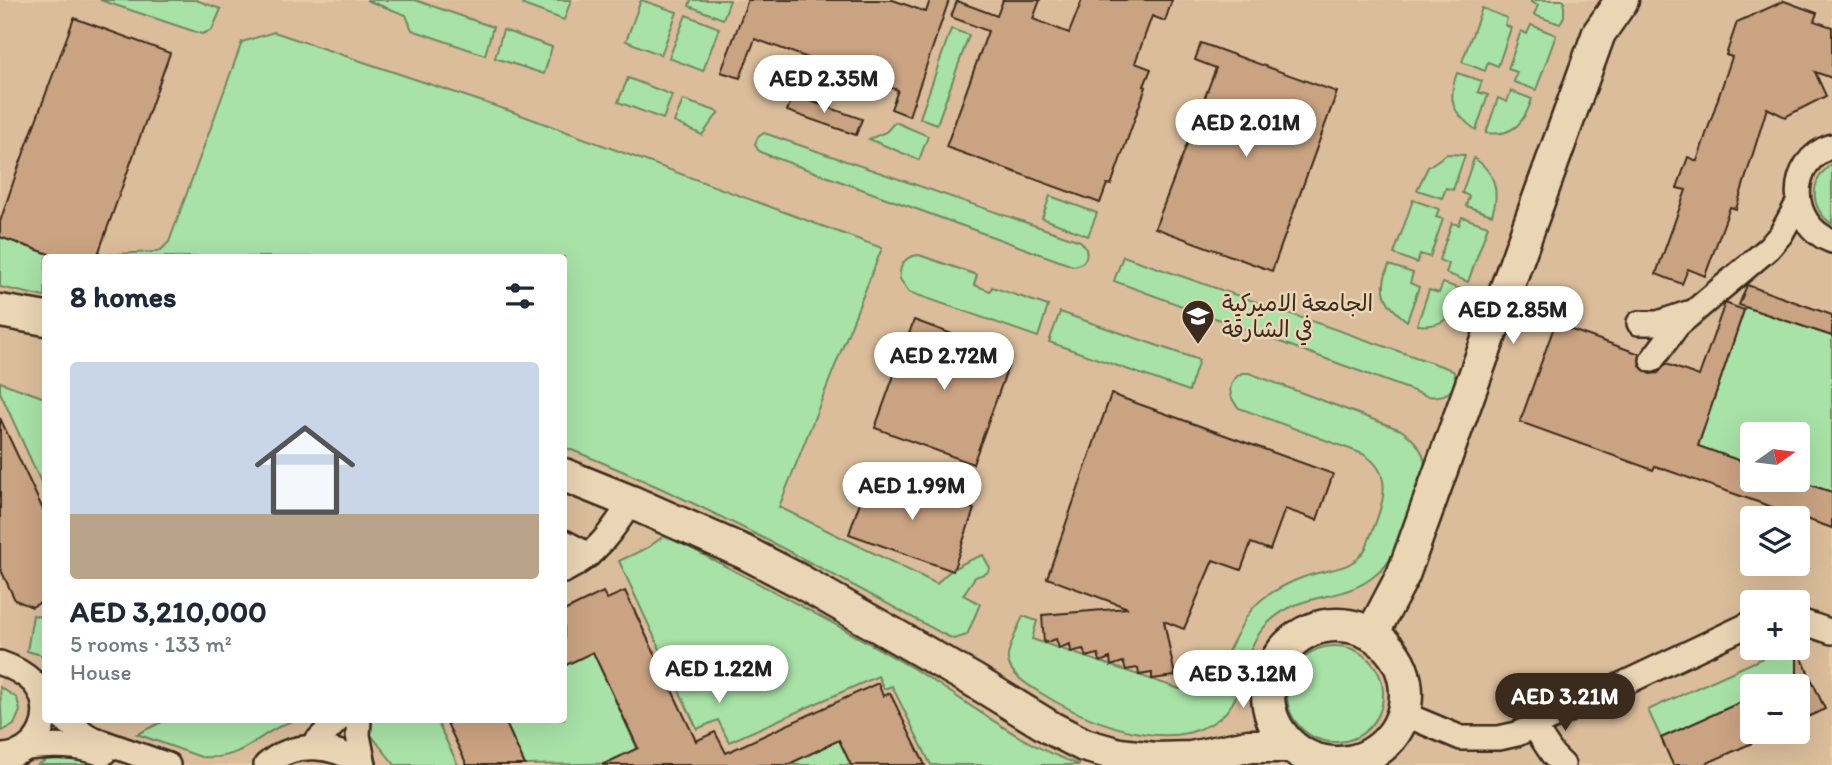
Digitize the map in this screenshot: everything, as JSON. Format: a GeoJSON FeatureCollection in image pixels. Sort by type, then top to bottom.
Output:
{"type":"FeatureCollection","features":[{"type":"Feature","properties":{"kind":"street"},"geometry":{"type":"LineString","coordinates":[[1599,33],[1600,0]]}},
{"type":"Feature","properties":{"kind":"street"},"geometry":{"type":"LineString","coordinates":[[1372,634],[1403,575],[1599,33],[1622,0]]}},
{"type":"Feature","properties":{"kind":"street"},"geometry":{"type":"LineString","coordinates":[[1824,237],[1805,220],[1798,203],[1797,187],[1802,171],[1811,158],[1832,146]]}},
{"type":"Feature","properties":{"kind":"street"},"geometry":{"type":"LineString","coordinates":[[1652,360],[1678,325],[1769,248],[1781,234],[1798,203]]}},
{"type":"Feature","properties":{"kind":"street"},"geometry":{"type":"LineString","coordinates":[[1769,248],[1824,237]]}},
{"type":"Feature","properties":{"kind":"street"},"geometry":{"type":"LineString","coordinates":[[1639,323],[1677,319],[1694,310]]}},
{"type":"Feature","properties":{"kind":"street"},"geometry":{"type":"LineString","coordinates":[[0,311],[42,317]]}},
{"type":"Feature","properties":{"kind":"street"},"geometry":{"type":"LineString","coordinates":[[567,476],[744,552],[798,580],[1084,745],[1119,755],[1155,760],[1191,758],[1248,746],[1291,746]]}},
{"type":"Feature","properties":{"kind":"street"},"geometry":{"type":"LineString","coordinates":[[567,568],[589,555],[602,543],[631,502]]}},
{"type":"Feature","properties":{"kind":"street"},"geometry":{"type":"LineString","coordinates":[[567,544],[589,555]]}},
{"type":"Feature","properties":{"kind":"street"},"geometry":{"type":"LineString","coordinates":[[1810,624],[1832,632]]}},
{"type":"Feature","properties":{"kind":"street"},"geometry":{"type":"LineString","coordinates":[[1329,625],[1351,626],[1372,634],[1394,655],[1402,668],[1406,683],[1404,714],[1396,731],[1384,746],[1368,757],[1350,763],[1332,764],[1310,758],[1291,746],[1280,734],[1273,720],[1269,705],[1269,683],[1276,662],[1290,644],[1308,631],[1329,625]]}},
{"type":"Feature","properties":{"kind":"street"},"geometry":{"type":"LineString","coordinates":[[1404,714],[1461,738],[1499,738],[1535,727],[1740,629]]}},
{"type":"Feature","properties":{"kind":"street"},"geometry":{"type":"LineString","coordinates":[[0,663],[24,674],[34,682],[42,695]]}},
{"type":"Feature","properties":{"kind":"street"},"geometry":{"type":"LineString","coordinates":[[1227,751],[1269,705]]}},
{"type":"Feature","properties":{"kind":"street"},"geometry":{"type":"LineString","coordinates":[[0,756],[16,754],[27,748],[42,730],[44,723]]}},
{"type":"Feature","properties":{"kind":"street"},"geometry":{"type":"LineString","coordinates":[[69,723],[91,738],[168,765]]}},
{"type":"Feature","properties":{"kind":"street"},"geometry":{"type":"LineString","coordinates":[[311,747],[335,723]]}},
{"type":"Feature","properties":{"kind":"street"},"geometry":{"type":"LineString","coordinates":[[359,723],[360,750],[364,765]]}},
{"type":"Feature","properties":{"kind":"street"},"geometry":{"type":"LineString","coordinates":[[1535,727],[1553,755],[1563,765]]}},
{"type":"Feature","properties":{"kind":"street"},"geometry":{"type":"LineString","coordinates":[[27,748],[67,746],[87,749],[133,765]]}},
{"type":"Feature","properties":{"kind":"street"},"geometry":{"type":"LineString","coordinates":[[266,765],[289,751],[311,747],[348,755],[364,765]]}},
{"type":"Feature","properties":{"kind":"shaded area","name":"الجامعة الاميركية في الشارقة"},"geometry":{"type":"Polygon","coordinates":[[[0,0],[1832,0],[1832,765],[0,765],[0,0]]]}},
{"type":"Feature","properties":{"kind":"green space"},"geometry":{"type":"Polygon","coordinates":[[[100,0],[196,0],[221,9],[212,30],[202,34],[100,0]]]}},
{"type":"Feature","properties":{"kind":"green space"},"geometry":{"type":"Polygon","coordinates":[[[366,0],[415,0],[493,27],[485,55],[412,30],[406,15],[366,0]]]}},
{"type":"Feature","properties":{"kind":"green space"},"geometry":{"type":"Polygon","coordinates":[[[525,0],[571,0],[564,20],[523,5],[525,0]]]}},
{"type":"Feature","properties":{"kind":"green space"},"geometry":{"type":"Polygon","coordinates":[[[641,0],[677,12],[661,55],[626,41],[641,0]]]}},
{"type":"Feature","properties":{"kind":"green space"},"geometry":{"type":"Polygon","coordinates":[[[691,0],[730,0],[723,19],[689,6],[691,0]]]}},
{"type":"Feature","properties":{"kind":"green space"},"geometry":{"type":"Polygon","coordinates":[[[1531,0],[1564,0],[1564,16],[1560,24],[1534,15],[1538,5],[1531,0]]]}},
{"type":"Feature","properties":{"kind":"green space"},"geometry":{"type":"Polygon","coordinates":[[[1482,8],[1507,18],[1505,25],[1511,28],[1498,66],[1488,62],[1485,71],[1462,62],[1482,8]]]}},
{"type":"Feature","properties":{"kind":"green space"},"geometry":{"type":"Polygon","coordinates":[[[686,15],[719,28],[703,71],[669,58],[686,15]]]}},
{"type":"Feature","properties":{"kind":"green space"},"geometry":{"type":"Polygon","coordinates":[[[1531,25],[1556,35],[1536,90],[1514,82],[1517,72],[1508,69],[1521,31],[1527,34],[1531,25]]]}},
{"type":"Feature","properties":{"kind":"green space"},"geometry":{"type":"Polygon","coordinates":[[[951,29],[969,35],[937,124],[920,118],[951,29]]]}},
{"type":"Feature","properties":{"kind":"green space"},"geometry":{"type":"Polygon","coordinates":[[[503,30],[552,47],[544,74],[495,58],[503,30]]]}},
{"type":"Feature","properties":{"kind":"green space"},"geometry":{"type":"Polygon","coordinates":[[[274,32],[510,111],[882,248],[779,507],[937,584],[958,566],[983,555],[990,568],[987,573],[975,577],[963,595],[980,604],[967,635],[954,639],[947,636],[710,512],[567,448],[567,254],[116,254],[153,252],[161,250],[169,242],[242,42],[274,32]]]}},
{"type":"Feature","properties":{"kind":"green space"},"geometry":{"type":"Polygon","coordinates":[[[1457,73],[1482,81],[1478,92],[1488,95],[1476,130],[1462,118],[1454,105],[1452,91],[1457,73]]]}},
{"type":"Feature","properties":{"kind":"green space"},"geometry":{"type":"Polygon","coordinates":[[[628,78],[672,95],[663,119],[618,102],[628,78]]]}},
{"type":"Feature","properties":{"kind":"green space"},"geometry":{"type":"Polygon","coordinates":[[[1511,91],[1532,99],[1525,115],[1511,130],[1496,134],[1486,133],[1498,98],[1507,102],[1511,91]]]}},
{"type":"Feature","properties":{"kind":"green space"},"geometry":{"type":"Polygon","coordinates":[[[683,100],[719,112],[702,135],[674,122],[683,100]]]}},
{"type":"Feature","properties":{"kind":"green space"},"geometry":{"type":"Polygon","coordinates":[[[895,122],[928,136],[919,160],[869,139],[886,132],[895,122]]]}},
{"type":"Feature","properties":{"kind":"green space"},"geometry":{"type":"Polygon","coordinates":[[[764,133],[1080,241],[1086,249],[1085,260],[1073,266],[765,154],[758,150],[755,144],[758,137],[764,133]]]}},
{"type":"Feature","properties":{"kind":"green space"},"geometry":{"type":"Polygon","coordinates":[[[1447,154],[1465,155],[1453,190],[1446,188],[1442,198],[1417,190],[1428,167],[1447,154]]]}},
{"type":"Feature","properties":{"kind":"green space"},"geometry":{"type":"Polygon","coordinates":[[[1474,158],[1487,170],[1494,183],[1496,198],[1492,215],[1466,206],[1469,196],[1462,193],[1474,158]]]}},
{"type":"Feature","properties":{"kind":"green space"},"geometry":{"type":"Polygon","coordinates":[[[1832,164],[1832,224],[1819,210],[1815,194],[1819,178],[1832,164]]]}},
{"type":"Feature","properties":{"kind":"green space"},"geometry":{"type":"Polygon","coordinates":[[[1050,196],[1097,213],[1088,236],[1042,218],[1050,196]]]}},
{"type":"Feature","properties":{"kind":"green space"},"geometry":{"type":"Polygon","coordinates":[[[1413,200],[1439,209],[1436,217],[1443,219],[1430,257],[1420,254],[1417,263],[1394,254],[1413,200]]]}},
{"type":"Feature","properties":{"kind":"green space"},"geometry":{"type":"Polygon","coordinates":[[[1462,217],[1488,226],[1468,282],[1446,273],[1449,264],[1439,260],[1452,223],[1459,225],[1462,217]]]}},
{"type":"Feature","properties":{"kind":"green space"},"geometry":{"type":"Polygon","coordinates":[[[0,237],[49,254],[42,254],[42,296],[0,287],[0,237]]]}},
{"type":"Feature","properties":{"kind":"green space"},"geometry":{"type":"Polygon","coordinates":[[[919,255],[977,275],[974,285],[990,291],[992,287],[1048,306],[1038,337],[909,292],[900,279],[900,270],[903,262],[919,255]]]}},
{"type":"Feature","properties":{"kind":"green space"},"geometry":{"type":"Polygon","coordinates":[[[1123,256],[1447,368],[1454,372],[1454,384],[1444,395],[1427,396],[1114,281],[1123,256]]]}},
{"type":"Feature","properties":{"kind":"green space"},"geometry":{"type":"Polygon","coordinates":[[[1389,265],[1413,273],[1410,283],[1419,287],[1407,321],[1393,309],[1385,296],[1384,282],[1389,265]]]}},
{"type":"Feature","properties":{"kind":"green space"},"geometry":{"type":"Polygon","coordinates":[[[1443,283],[1464,290],[1457,306],[1442,322],[1417,325],[1429,290],[1439,293],[1443,283]]]}},
{"type":"Feature","properties":{"kind":"green space"},"geometry":{"type":"Polygon","coordinates":[[[1745,307],[1832,336],[1832,492],[1810,485],[1810,422],[1740,422],[1740,461],[1698,446],[1745,307]]]}},
{"type":"Feature","properties":{"kind":"green space"},"geometry":{"type":"Polygon","coordinates":[[[1060,312],[1199,360],[1189,391],[1049,342],[1060,312]]]}},
{"type":"Feature","properties":{"kind":"green space"},"geometry":{"type":"Polygon","coordinates":[[[1249,373],[1401,430],[1418,446],[1424,457],[1424,475],[1389,561],[1369,580],[1357,587],[1293,606],[1268,623],[1250,651],[1237,695],[1229,708],[1218,720],[1200,729],[1181,734],[1138,733],[1072,710],[1027,684],[1015,674],[1008,660],[1023,616],[1037,621],[1032,639],[1180,689],[1198,689],[1221,664],[1245,619],[1259,602],[1294,581],[1354,561],[1366,548],[1383,497],[1381,473],[1374,463],[1363,454],[1239,408],[1232,399],[1230,389],[1237,376],[1249,373]]]}},
{"type":"Feature","properties":{"kind":"green space"},"geometry":{"type":"Polygon","coordinates":[[[0,382],[42,397],[42,484],[0,392],[0,382]]]}},
{"type":"Feature","properties":{"kind":"green space"},"geometry":{"type":"Polygon","coordinates":[[[665,535],[883,651],[1036,746],[1080,765],[931,765],[892,686],[884,689],[878,676],[729,742],[718,720],[697,729],[619,561],[649,547],[665,535]]]}},
{"type":"Feature","properties":{"kind":"green space"},"geometry":{"type":"Polygon","coordinates":[[[33,615],[42,617],[42,655],[27,651],[33,615]]]}},
{"type":"Feature","properties":{"kind":"green space"},"geometry":{"type":"Polygon","coordinates":[[[1335,646],[1353,650],[1369,660],[1379,676],[1383,694],[1379,712],[1369,728],[1353,738],[1335,742],[1317,738],[1301,728],[1291,712],[1287,694],[1291,676],[1301,660],[1317,650],[1335,646]]]}},
{"type":"Feature","properties":{"kind":"green space"},"geometry":{"type":"Polygon","coordinates":[[[593,652],[644,763],[525,765],[506,723],[567,723],[567,665],[593,652]]]}},
{"type":"Feature","properties":{"kind":"green space"},"geometry":{"type":"Polygon","coordinates":[[[1758,660],[1803,660],[1808,671],[1801,674],[1740,674],[1740,702],[1661,738],[1648,710],[1758,660]]]}},
{"type":"Feature","properties":{"kind":"green space"},"geometry":{"type":"Polygon","coordinates":[[[0,687],[17,698],[20,711],[14,725],[2,731],[0,687]]]}},
{"type":"Feature","properties":{"kind":"green space"},"geometry":{"type":"Polygon","coordinates":[[[160,723],[288,723],[242,750],[217,757],[201,757],[137,734],[160,723]]]}},
{"type":"Feature","properties":{"kind":"green space"},"geometry":{"type":"Polygon","coordinates":[[[372,723],[438,723],[458,765],[395,765],[371,735],[372,723]]]}},
{"type":"Feature","properties":{"kind":"green space"},"geometry":{"type":"Polygon","coordinates":[[[839,740],[851,765],[787,765],[839,740]]]}},
{"type":"Feature","properties":{"kind":"green space"},"geometry":{"type":"Polygon","coordinates":[[[64,756],[81,759],[92,765],[37,765],[48,759],[64,756]]]}},
{"type":"Feature","properties":{"kind":"building"},"geometry":{"type":"Polygon","coordinates":[[[748,0],[893,0],[926,12],[930,0],[949,0],[909,116],[891,109],[898,90],[755,39],[740,78],[721,72],[748,0]]]}},
{"type":"Feature","properties":{"kind":"building"},"geometry":{"type":"Polygon","coordinates":[[[1003,0],[1040,0],[1033,19],[1069,33],[1082,0],[1172,0],[1165,21],[1152,16],[1135,63],[1151,69],[1111,185],[1107,184],[1100,203],[946,147],[988,31],[951,17],[957,1],[997,16],[1003,0]]]}},
{"type":"Feature","properties":{"kind":"building"},"geometry":{"type":"Polygon","coordinates":[[[1784,1],[1817,13],[1814,21],[1832,27],[1832,78],[1815,72],[1826,96],[1785,117],[1767,108],[1736,209],[1730,207],[1705,276],[1688,269],[1682,284],[1656,274],[1686,190],[1677,188],[1688,157],[1697,161],[1732,57],[1726,55],[1737,22],[1784,1]]]}},
{"type":"Feature","properties":{"kind":"building"},"geometry":{"type":"Polygon","coordinates":[[[74,18],[170,53],[98,254],[49,254],[0,237],[0,222],[74,18]]]}},
{"type":"Feature","properties":{"kind":"building"},"geometry":{"type":"Polygon","coordinates":[[[1201,43],[1337,92],[1272,271],[1155,228],[1216,68],[1195,60],[1201,43]]]}},
{"type":"Feature","properties":{"kind":"building"},"geometry":{"type":"Polygon","coordinates":[[[793,95],[862,119],[856,135],[787,111],[793,95]]]}},
{"type":"Feature","properties":{"kind":"building"},"geometry":{"type":"Polygon","coordinates":[[[1747,285],[1832,315],[1832,336],[1739,305],[1747,285]]]}},
{"type":"Feature","properties":{"kind":"building"},"geometry":{"type":"Polygon","coordinates":[[[1725,303],[1744,310],[1698,446],[1740,461],[1740,492],[1810,492],[1810,485],[1832,492],[1832,528],[1810,520],[1810,506],[1769,506],[1655,466],[1653,470],[1520,422],[1555,324],[1640,354],[1640,366],[1650,374],[1658,373],[1666,364],[1699,376],[1725,303]]]}},
{"type":"Feature","properties":{"kind":"building"},"geometry":{"type":"Polygon","coordinates":[[[914,320],[1012,356],[973,464],[875,428],[914,320]]]}},
{"type":"Feature","properties":{"kind":"building"},"geometry":{"type":"Polygon","coordinates":[[[1111,394],[1333,474],[1317,520],[1285,509],[1270,550],[1251,543],[1241,570],[1213,560],[1184,629],[1164,621],[1175,676],[1152,679],[1152,673],[1139,675],[1138,668],[1126,670],[1123,662],[1111,666],[1110,658],[1100,662],[1098,654],[1086,657],[1083,649],[1071,652],[1070,644],[1059,648],[1056,639],[1044,643],[1042,615],[1128,608],[1047,578],[1111,394]]]}},
{"type":"Feature","properties":{"kind":"building"},"geometry":{"type":"Polygon","coordinates":[[[0,418],[42,507],[42,602],[32,607],[15,600],[0,568],[0,418]]]}},
{"type":"Feature","properties":{"kind":"building"},"geometry":{"type":"Polygon","coordinates":[[[870,473],[974,509],[953,571],[849,534],[870,473]]]}},
{"type":"Feature","properties":{"kind":"building"},"geometry":{"type":"Polygon","coordinates":[[[625,591],[696,741],[715,732],[726,753],[878,683],[883,696],[890,693],[925,765],[851,765],[839,740],[787,765],[602,765],[638,748],[593,652],[567,665],[567,610],[603,592],[607,599],[625,591]]]}},
{"type":"Feature","properties":{"kind":"building"},"geometry":{"type":"Polygon","coordinates":[[[1797,660],[1803,660],[1809,674],[1797,674],[1797,660]]]}},
{"type":"Feature","properties":{"kind":"building"},"geometry":{"type":"Polygon","coordinates":[[[1810,676],[1825,709],[1810,716],[1810,676]]]}},
{"type":"Feature","properties":{"kind":"building"},"geometry":{"type":"Polygon","coordinates":[[[1740,702],[1740,744],[1750,744],[1703,765],[1673,765],[1661,738],[1740,702]]]}},
{"type":"Feature","properties":{"kind":"building"},"geometry":{"type":"Polygon","coordinates":[[[447,723],[506,723],[525,765],[467,765],[447,723]]]}},
{"type":"Feature","properties":{"kind":"place","name":"الجامعة الاميركية في الشارقة"},"geometry":{"type":"Point","coordinates":[1198,346]}}]}
